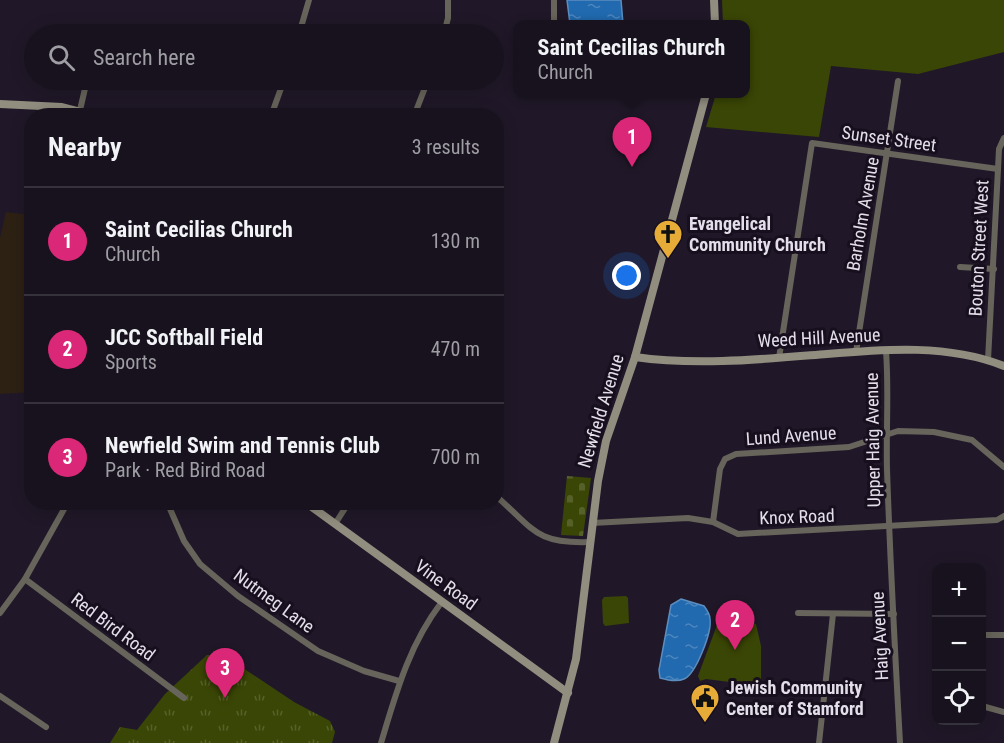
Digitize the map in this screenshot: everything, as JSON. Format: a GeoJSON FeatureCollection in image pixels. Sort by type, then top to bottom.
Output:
{"type":"FeatureCollection","features":[{"type":"Feature","properties":{"kind":"main road"},"geometry":{"type":"LineString","coordinates":[[714,0],[715,20]]}},
{"type":"Feature","properties":{"kind":"main road","name":"Newfield Avenue"},"geometry":{"type":"LineString","coordinates":[[554,743],[568,693],[583,618],[592,523],[606,441],[635,357],[705,98]]}},
{"type":"Feature","properties":{"kind":"main road"},"geometry":{"type":"LineString","coordinates":[[0,104],[53,108]]}},
{"type":"Feature","properties":{"kind":"main road","name":"Weed Hill Avenue"},"geometry":{"type":"LineString","coordinates":[[635,357],[657,361],[779,358],[925,350],[988,360],[1004,366]]}},
{"type":"Feature","properties":{"kind":"main road","name":"Vine Road"},"geometry":{"type":"LineString","coordinates":[[316,510],[568,693]]}},
{"type":"Feature","properties":{"kind":"street"},"geometry":{"type":"LineString","coordinates":[[302,24],[309,0]]}},
{"type":"Feature","properties":{"kind":"street"},"geometry":{"type":"LineString","coordinates":[[446,24],[448,0]]}},
{"type":"Feature","properties":{"kind":"street"},"geometry":{"type":"LineString","coordinates":[[554,0],[554,20]]}},
{"type":"Feature","properties":{"kind":"street","name":"Barholm Avenue"},"geometry":{"type":"LineString","coordinates":[[856,352],[898,81]]}},
{"type":"Feature","properties":{"kind":"street"},"geometry":{"type":"LineString","coordinates":[[80,108],[85,90]]}},
{"type":"Feature","properties":{"kind":"street"},"geometry":{"type":"LineString","coordinates":[[274,108],[280,90]]}},
{"type":"Feature","properties":{"kind":"street"},"geometry":{"type":"LineString","coordinates":[[417,108],[424,90]]}},
{"type":"Feature","properties":{"kind":"street","name":"Bouton Street West"},"geometry":{"type":"LineString","coordinates":[[988,360],[999,149],[1004,138]]}},
{"type":"Feature","properties":{"kind":"street","name":"Sunset Street"},"geometry":{"type":"LineString","coordinates":[[779,358],[812,142],[998,169]]}},
{"type":"Feature","properties":{"kind":"street"},"geometry":{"type":"LineString","coordinates":[[995,232],[1004,232]]}},
{"type":"Feature","properties":{"kind":"street"},"geometry":{"type":"LineString","coordinates":[[960,267],[994,269]]}},
{"type":"Feature","properties":{"kind":"street","name":"Upper Haig Avenue"},"geometry":{"type":"LineString","coordinates":[[886,351],[889,392],[886,435],[889,528]]}},
{"type":"Feature","properties":{"kind":"street"},"geometry":{"type":"LineString","coordinates":[[886,435],[898,431],[934,432],[972,440],[1004,467]]}},
{"type":"Feature","properties":{"kind":"street","name":"Lund Avenue"},"geometry":{"type":"LineString","coordinates":[[713,522],[720,469],[725,459],[736,454],[849,447],[886,435]]}},
{"type":"Feature","properties":{"kind":"street"},"geometry":{"type":"LineString","coordinates":[[504,504],[532,531],[548,540],[567,543],[590,542]]}},
{"type":"Feature","properties":{"kind":"street"},"geometry":{"type":"LineString","coordinates":[[0,613],[25,579],[64,510]]}},
{"type":"Feature","properties":{"kind":"street","name":"Nutmeg Lane"},"geometry":{"type":"LineString","coordinates":[[170,510],[184,541],[200,564],[238,596],[318,651],[364,671],[399,681]]}},
{"type":"Feature","properties":{"kind":"street"},"geometry":{"type":"LineString","coordinates":[[335,524],[344,510]]}},
{"type":"Feature","properties":{"kind":"street","name":"Knox Road"},"geometry":{"type":"LineString","coordinates":[[592,523],[688,518],[713,522],[738,534],[889,528],[997,520],[1004,516]]}},
{"type":"Feature","properties":{"kind":"street","name":"Haig Avenue"},"geometry":{"type":"LineString","coordinates":[[889,528],[900,743]]}},
{"type":"Feature","properties":{"kind":"street","name":"Red Bird Road"},"geometry":{"type":"LineString","coordinates":[[25,579],[184,698]]}},
{"type":"Feature","properties":{"kind":"street"},"geometry":{"type":"LineString","coordinates":[[381,743],[399,681],[422,630],[441,603]]}},
{"type":"Feature","properties":{"kind":"street"},"geometry":{"type":"LineString","coordinates":[[798,613],[894,614]]}},
{"type":"Feature","properties":{"kind":"street"},"geometry":{"type":"LineString","coordinates":[[819,743],[833,614]]}},
{"type":"Feature","properties":{"kind":"street"},"geometry":{"type":"LineString","coordinates":[[986,635],[1004,635]]}},
{"type":"Feature","properties":{"kind":"street"},"geometry":{"type":"LineString","coordinates":[[0,696],[46,727]]}},
{"type":"Feature","properties":{"kind":"street"},"geometry":{"type":"LineString","coordinates":[[986,707],[1004,712]]}},
{"type":"Feature","properties":{"kind":"shaded area"},"geometry":{"type":"Polygon","coordinates":[[[6,212],[24,214],[24,392],[0,394],[0,238],[6,212]]]}},
{"type":"Feature","properties":{"kind":"green space"},"geometry":{"type":"Polygon","coordinates":[[[722,0],[1004,0],[1004,52],[918,74],[831,66],[819,137],[706,127],[715,98],[750,98],[750,20],[723,20],[722,0]]]}},
{"type":"Feature","properties":{"kind":"green space"},"geometry":{"type":"Polygon","coordinates":[[[567,476],[591,478],[583,536],[561,535],[567,476]]]}},
{"type":"Feature","properties":{"kind":"green space"},"geometry":{"type":"Polygon","coordinates":[[[626,596],[629,623],[605,626],[602,600],[604,597],[626,596]]]}},
{"type":"Feature","properties":{"kind":"green space"},"geometry":{"type":"Polygon","coordinates":[[[720,617],[756,624],[761,646],[761,686],[706,679],[700,681],[698,676],[720,617]]]}},
{"type":"Feature","properties":{"kind":"green space"},"geometry":{"type":"Polygon","coordinates":[[[207,655],[228,658],[294,702],[330,721],[335,732],[332,743],[110,743],[120,727],[137,730],[165,694],[207,655]]]}},
{"type":"Feature","properties":{"kind":"water"},"geometry":{"type":"Polygon","coordinates":[[[567,0],[621,0],[623,20],[570,20],[567,0]]]}},
{"type":"Feature","properties":{"kind":"water"},"geometry":{"type":"Polygon","coordinates":[[[681,599],[704,606],[709,615],[710,625],[702,652],[689,676],[684,679],[669,680],[660,678],[659,670],[671,605],[681,599]]]}},
{"type":"Feature","properties":{"kind":"place","name":"Saint Cecilias Church"},"geometry":{"type":"Point","coordinates":[632,167]}},
{"type":"Feature","properties":{"kind":"place","name":"Evangelical Community Church"},"geometry":{"type":"Point","coordinates":[668,260]}},
{"type":"Feature","properties":{"kind":"place","name":"JCC Softball Field"},"geometry":{"type":"Point","coordinates":[735,650]}},
{"type":"Feature","properties":{"kind":"place","name":"Newfield Swim and Tennis Club"},"geometry":{"type":"Point","coordinates":[225,698]}},
{"type":"Feature","properties":{"kind":"place","name":"Jewish Community Center of Stamford"},"geometry":{"type":"Point","coordinates":[705,724]}}]}
